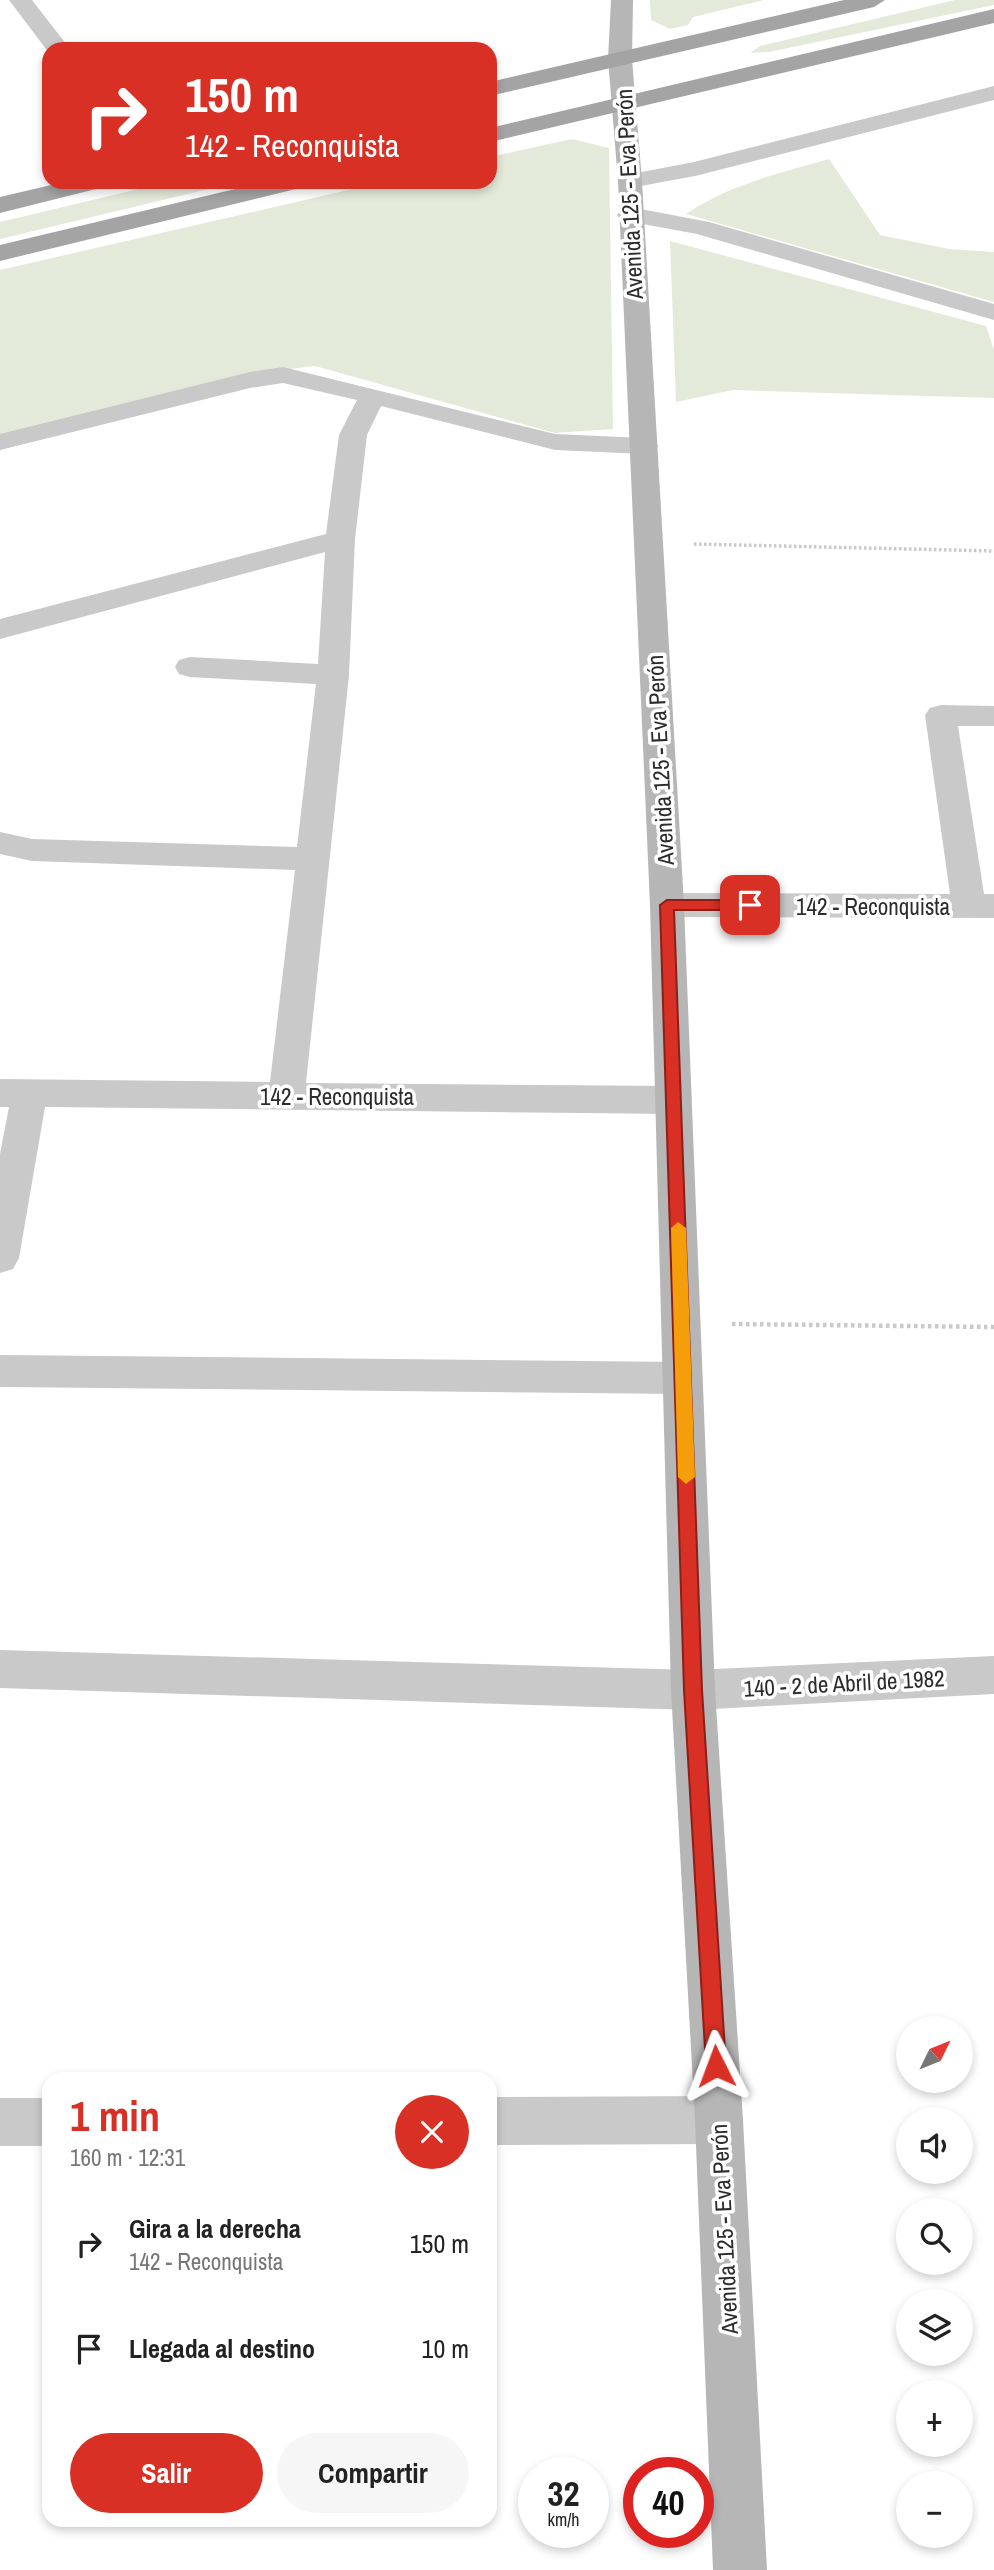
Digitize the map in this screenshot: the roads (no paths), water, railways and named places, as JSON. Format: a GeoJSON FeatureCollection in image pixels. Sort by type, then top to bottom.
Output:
{"type":"FeatureCollection","features":[{"type":"Feature","properties":{"kind":"main road"},"geometry":{"type":"LineString","coordinates":[[497,87],[874,0]]}},
{"type":"Feature","properties":{"kind":"main road"},"geometry":{"type":"LineString","coordinates":[[497,133],[994,16]]}},
{"type":"Feature","properties":{"kind":"main road"},"geometry":{"type":"LineString","coordinates":[[0,205],[66,189]]}},
{"type":"Feature","properties":{"kind":"main road"},"geometry":{"type":"LineString","coordinates":[[0,253],[266,189]]}},
{"type":"Feature","properties":{"kind":"street"},"geometry":{"type":"LineString","coordinates":[[20,0],[53,42]]}},
{"type":"Feature","properties":{"kind":"street","name":"Avenida 125 - Eva Perón"},"geometry":{"type":"LineString","coordinates":[[622,0],[620,59],[644,446],[667,905],[693,1690],[719,2120],[740,2570]]}},
{"type":"Feature","properties":{"kind":"street"},"geometry":{"type":"LineString","coordinates":[[630,198],[695,169],[994,93]]}},
{"type":"Feature","properties":{"kind":"street"},"geometry":{"type":"LineString","coordinates":[[630,198],[701,227],[994,312]]}},
{"type":"Feature","properties":{"kind":"street"},"geometry":{"type":"LineString","coordinates":[[0,442],[283,375],[555,442],[644,446]]}},
{"type":"Feature","properties":{"kind":"street"},"geometry":{"type":"LineString","coordinates":[[286,1096],[333,675],[341,539],[352,435],[373,396]]}},
{"type":"Feature","properties":{"kind":"street"},"geometry":{"type":"LineString","coordinates":[[0,629],[341,539]]}},
{"type":"Feature","properties":{"kind":"street"},"geometry":{"type":"LineString","coordinates":[[190,667],[333,675]]}},
{"type":"Feature","properties":{"kind":"street"},"geometry":{"type":"LineString","coordinates":[[981,906],[941,715],[994,716]]}},
{"type":"Feature","properties":{"kind":"street"},"geometry":{"type":"LineString","coordinates":[[0,843],[32,850],[314,859]]}},
{"type":"Feature","properties":{"kind":"street","name":"142 - Reconquista"},"geometry":{"type":"LineString","coordinates":[[667,905],[981,906]]}},
{"type":"Feature","properties":{"kind":"street"},"geometry":{"type":"LineString","coordinates":[[0,1258],[15,1094]]}},
{"type":"Feature","properties":{"kind":"street","name":"142 - Reconquista"},"geometry":{"type":"LineString","coordinates":[[15,1094],[674,1100]]}},
{"type":"Feature","properties":{"kind":"street"},"geometry":{"type":"LineString","coordinates":[[0,1371],[683,1378]]}},
{"type":"Feature","properties":{"kind":"street","name":"140 - 2 de Abril de 1982"},"geometry":{"type":"LineString","coordinates":[[0,1669],[693,1690],[994,1675]]}},
{"type":"Feature","properties":{"kind":"street"},"geometry":{"type":"LineString","coordinates":[[497,2121],[719,2120]]}},
{"type":"Feature","properties":{"kind":"street"},"geometry":{"type":"LineString","coordinates":[[0,2122],[42,2122]]}}]}
